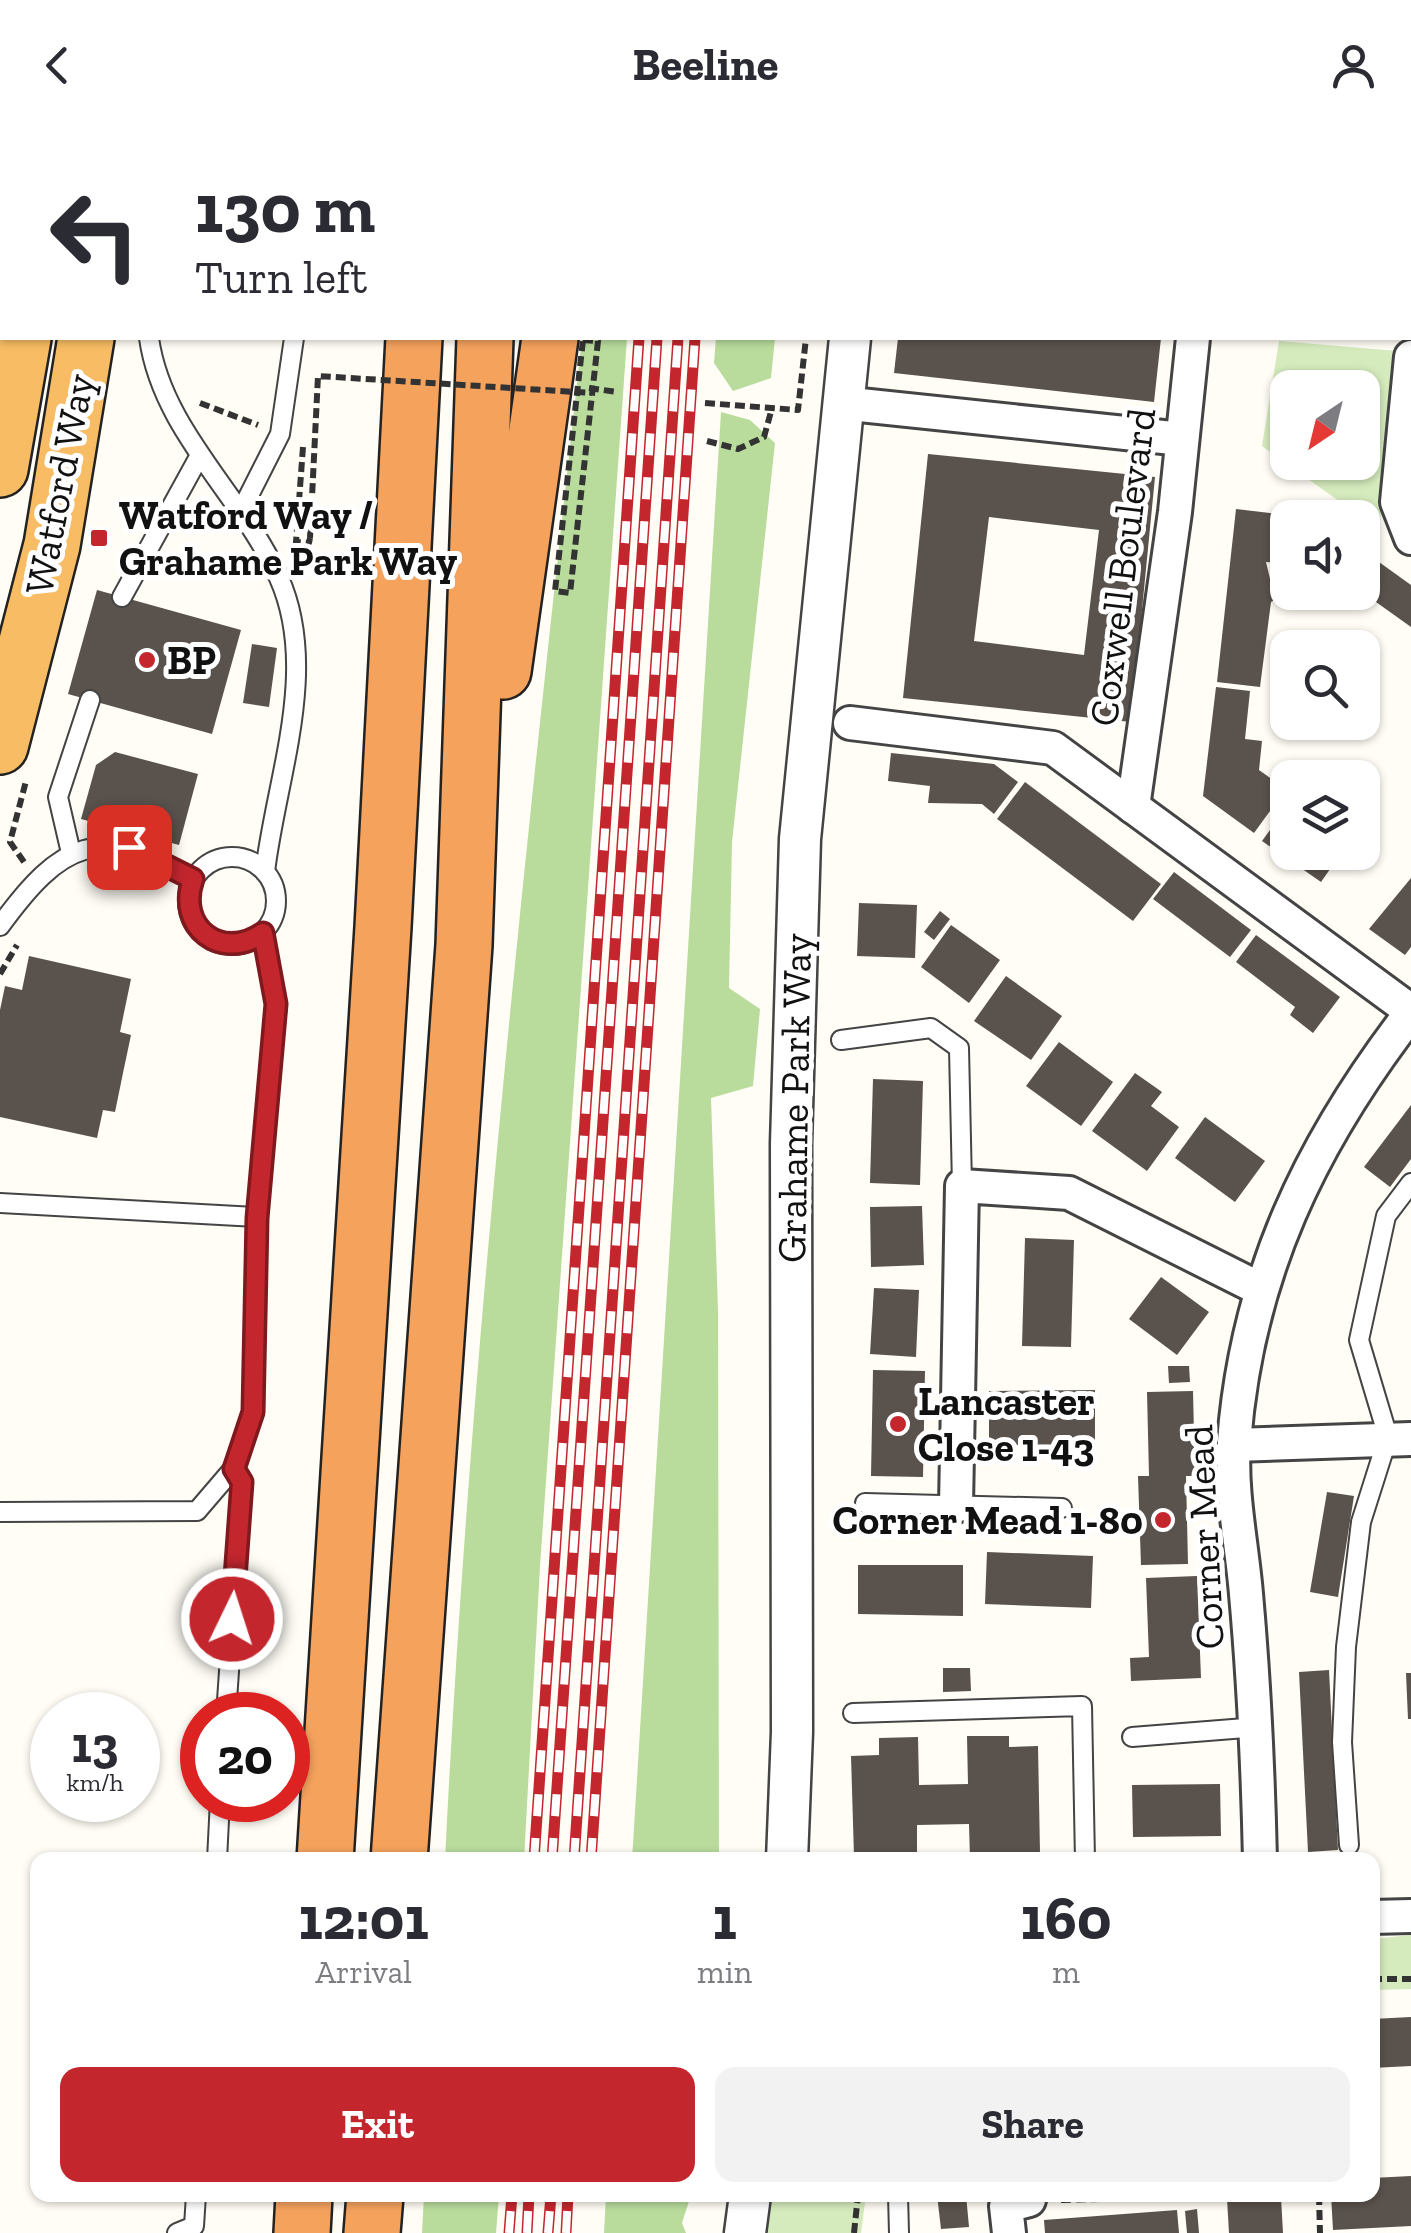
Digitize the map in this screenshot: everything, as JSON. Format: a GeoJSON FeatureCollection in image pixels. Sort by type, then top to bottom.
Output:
{"type":"FeatureCollection","features":[{"type":"Feature","properties":{"kind":"highway","name":"Watford Way"},"geometry":{"type":"LineString","coordinates":[[0,468],[23,340]]}},
{"type":"Feature","properties":{"kind":"highway","name":"Watford Way"},"geometry":{"type":"LineString","coordinates":[[0,746],[52,545],[86,340]]}},
{"type":"Feature","properties":{"kind":"highway"},"geometry":{"type":"LineString","coordinates":[[325,1852],[383,927],[414,340]]}},
{"type":"Feature","properties":{"kind":"highway"},"geometry":{"type":"LineString","coordinates":[[400,1852],[464,944],[485,340]]}},
{"type":"Feature","properties":{"kind":"highway"},"geometry":{"type":"LineString","coordinates":[[464,944],[574,340]]}},
{"type":"Feature","properties":{"kind":"highway"},"geometry":{"type":"LineString","coordinates":[[302,2233],[304,2202]]}},
{"type":"Feature","properties":{"kind":"highway"},"geometry":{"type":"LineString","coordinates":[[372,2233],[374,2202]]}},
{"type":"Feature","properties":{"kind":"street","name":"Grahame Park Way"},"geometry":{"type":"LineString","coordinates":[[787,1852],[792,1732],[791,1144],[800,839],[850,340]]}},
{"type":"Feature","properties":{"kind":"street","name":"Coxwell Boulevard"},"geometry":{"type":"LineString","coordinates":[[1133,807],[1193,340]]}},
{"type":"Feature","properties":{"kind":"street"},"geometry":{"type":"LineString","coordinates":[[1411,357],[1397,502],[1411,538]]}},
{"type":"Feature","properties":{"kind":"street"},"geometry":{"type":"LineString","coordinates":[[841,403],[1182,439]]}},
{"type":"Feature","properties":{"kind":"street"},"geometry":{"type":"LineString","coordinates":[[850,723],[1053,748],[1411,1012]]}},
{"type":"Feature","properties":{"kind":"street","name":"Corner Mead"},"geometry":{"type":"LineString","coordinates":[[1260,1852],[1258,1728],[1234,1444],[1258,1288],[1321,1142],[1365,1072],[1411,1012]]}},
{"type":"Feature","properties":{"kind":"street"},"geometry":{"type":"LineString","coordinates":[[956,1506],[962,1186],[1069,1193],[1258,1288]]}},
{"type":"Feature","properties":{"kind":"street"},"geometry":{"type":"LineString","coordinates":[[1234,1444],[1399,1438]]}},
{"type":"Feature","properties":{"kind":"street"},"geometry":{"type":"LineString","coordinates":[[1380,1917],[1411,1916]]}},
{"type":"Feature","properties":{"kind":"street"},"geometry":{"type":"LineString","coordinates":[[745,2233],[749,2202]]}},
{"type":"Feature","properties":{"kind":"street"},"geometry":{"type":"LineString","coordinates":[[1009,2233],[1006,2206],[1021,2202]]}},
{"type":"Feature","properties":{"kind":"lane"},"geometry":{"type":"LineString","coordinates":[[0,1512],[197,1510],[234,1469],[253,1412],[257,1218],[276,1004],[263,933],[276,903],[266,872],[296,693],[293,641],[281,581],[242,509],[187,438],[150,340]]}},
{"type":"Feature","properties":{"kind":"lane"},"geometry":{"type":"LineString","coordinates":[[242,509],[280,434],[294,340]]}},
{"type":"Feature","properties":{"kind":"lane"},"geometry":{"type":"LineString","coordinates":[[122,596],[200,455]]}},
{"type":"Feature","properties":{"kind":"lane"},"geometry":{"type":"LineString","coordinates":[[71,853],[58,797],[90,700]]}},
{"type":"Feature","properties":{"kind":"lane"},"geometry":{"type":"LineString","coordinates":[[0,926],[34,879],[71,853],[129,847],[193,879]]}},
{"type":"Feature","properties":{"kind":"lane"},"geometry":{"type":"LineString","coordinates":[[263,933],[238,945],[210,940],[191,920],[188,892],[202,868],[228,856],[242,858],[266,872]]}},
{"type":"Feature","properties":{"kind":"lane"},"geometry":{"type":"LineString","coordinates":[[841,1040],[930,1028],[959,1048],[962,1186]]}},
{"type":"Feature","properties":{"kind":"lane"},"geometry":{"type":"LineString","coordinates":[[1349,1846],[1342,1742],[1346,1647],[1361,1522],[1399,1438],[1360,1340],[1386,1216],[1411,1183]]}},
{"type":"Feature","properties":{"kind":"lane"},"geometry":{"type":"LineString","coordinates":[[0,1203],[257,1218]]}},
{"type":"Feature","properties":{"kind":"lane"},"geometry":{"type":"LineString","coordinates":[[228,1692],[242,1482],[234,1469]]}},
{"type":"Feature","properties":{"kind":"lane"},"geometry":{"type":"LineString","coordinates":[[865,1503],[1062,1508]]}},
{"type":"Feature","properties":{"kind":"lane"},"geometry":{"type":"LineString","coordinates":[[852,1712],[1082,1706],[1084,1852]]}},
{"type":"Feature","properties":{"kind":"lane"},"geometry":{"type":"LineString","coordinates":[[1132,1737],[1258,1728]]}},
{"type":"Feature","properties":{"kind":"lane"},"geometry":{"type":"LineString","coordinates":[[217,1852],[219,1822]]}},
{"type":"Feature","properties":{"kind":"lane"},"geometry":{"type":"LineString","coordinates":[[177,2233],[194,2226],[196,2202]]}},
{"type":"Feature","properties":{"kind":"lane"},"geometry":{"type":"LineString","coordinates":[[898,2202],[899,2233]]}},
{"type":"Feature","properties":{"kind":"path"},"geometry":{"type":"LineString","coordinates":[[554,591],[570,593],[592,393],[574,340]]}},
{"type":"Feature","properties":{"kind":"path"},"geometry":{"type":"LineString","coordinates":[[705,403],[798,410],[806,340]]}},
{"type":"Feature","properties":{"kind":"path"},"geometry":{"type":"LineString","coordinates":[[183,396],[303,443],[296,542],[309,544],[318,376],[592,393]]}},
{"type":"Feature","properties":{"kind":"path"},"geometry":{"type":"LineString","coordinates":[[578,386],[617,392]]}},
{"type":"Feature","properties":{"kind":"path"},"geometry":{"type":"LineString","coordinates":[[706,442],[738,449],[764,437],[772,408]]}},
{"type":"Feature","properties":{"kind":"path"},"geometry":{"type":"LineString","coordinates":[[1380,1979],[1411,1979]]}},
{"type":"Feature","properties":{"kind":"path"},"geometry":{"type":"LineString","coordinates":[[854,2233],[857,2202]]}},
{"type":"Feature","properties":{"kind":"path"},"geometry":{"type":"LineString","coordinates":[[1320,2202],[1320,2233]]}},
{"type":"Feature","properties":{"kind":"green space"},"geometry":{"type":"Polygon","coordinates":[[[582,340],[627,340],[540,1566],[524,1852],[445,1852],[469,1479],[521,908],[582,340]]]}},
{"type":"Feature","properties":{"kind":"green space"},"geometry":{"type":"Polygon","coordinates":[[[716,340],[775,340],[771,378],[733,391],[714,363],[716,340]]]}},
{"type":"Feature","properties":{"kind":"green space"},"geometry":{"type":"Polygon","coordinates":[[[1279,341],[1397,351],[1380,521],[1380,500],[1337,500],[1309,480],[1380,480],[1380,370],[1274,370],[1279,341]]]}},
{"type":"Feature","properties":{"kind":"green space"},"geometry":{"type":"Polygon","coordinates":[[[1270,397],[1270,452],[1262,446],[1270,397]]]}},
{"type":"Feature","properties":{"kind":"green space"},"geometry":{"type":"Polygon","coordinates":[[[721,412],[750,420],[775,443],[732,842],[729,988],[760,1009],[753,1086],[711,1098],[718,1310],[719,1852],[632,1852],[721,412]]]}},
{"type":"Feature","properties":{"kind":"green space"},"geometry":{"type":"Polygon","coordinates":[[[1411,1935],[1411,1989],[1380,1990],[1380,1938],[1411,1935]]]}},
{"type":"Feature","properties":{"kind":"green space"},"geometry":{"type":"Polygon","coordinates":[[[424,2202],[498,2202],[496,2233],[422,2233],[424,2202]]]}},
{"type":"Feature","properties":{"kind":"green space"},"geometry":{"type":"Polygon","coordinates":[[[606,2202],[689,2202],[682,2223],[686,2233],[604,2233],[606,2202]]]}},
{"type":"Feature","properties":{"kind":"green space"},"geometry":{"type":"Polygon","coordinates":[[[770,2202],[865,2202],[861,2233],[766,2233],[770,2202]]]}},
{"type":"Feature","properties":{"kind":"building"},"geometry":{"type":"Polygon","coordinates":[[[898,340],[1161,340],[1154,402],[894,373],[898,340]]]}},
{"type":"Feature","properties":{"kind":"building"},"geometry":{"type":"Polygon","coordinates":[[[928,454],[1155,477],[1131,722],[903,698],[928,454]],[[989,517],[974,641],[1084,655],[1099,530],[989,517]]]}},
{"type":"Feature","properties":{"kind":"building"},"geometry":{"type":"Polygon","coordinates":[[[1236,509],[1270,513],[1270,562],[1266,562],[1270,610],[1260,687],[1217,682],[1236,509]]]}},
{"type":"Feature","properties":{"kind":"building"},"geometry":{"type":"Polygon","coordinates":[[[1380,563],[1411,585],[1411,627],[1380,605],[1380,563]]]}},
{"type":"Feature","properties":{"kind":"building"},"geometry":{"type":"Polygon","coordinates":[[[97,590],[241,630],[212,734],[68,694],[97,590]]]}},
{"type":"Feature","properties":{"kind":"building"},"geometry":{"type":"Polygon","coordinates":[[[252,644],[277,648],[269,707],[243,703],[252,644]]]}},
{"type":"Feature","properties":{"kind":"building"},"geometry":{"type":"Polygon","coordinates":[[[1216,687],[1250,691],[1245,739],[1262,741],[1259,770],[1270,778],[1270,811],[1254,833],[1203,796],[1216,687]]]}},
{"type":"Feature","properties":{"kind":"building"},"geometry":{"type":"Polygon","coordinates":[[[115,752],[198,774],[179,845],[81,819],[96,765],[115,752]]]}},
{"type":"Feature","properties":{"kind":"building"},"geometry":{"type":"Polygon","coordinates":[[[891,753],[994,764],[1018,782],[994,814],[982,804],[928,803],[930,786],[888,781],[891,753]]]}},
{"type":"Feature","properties":{"kind":"building"},"geometry":{"type":"Polygon","coordinates":[[[1025,782],[1161,884],[1133,921],[997,819],[1025,782]]]}},
{"type":"Feature","properties":{"kind":"building"},"geometry":{"type":"Polygon","coordinates":[[[1270,830],[1270,847],[1262,841],[1270,830]]]}},
{"type":"Feature","properties":{"kind":"building"},"geometry":{"type":"Polygon","coordinates":[[[1304,870],[1329,870],[1321,882],[1304,870]]]}},
{"type":"Feature","properties":{"kind":"building"},"geometry":{"type":"Polygon","coordinates":[[[1174,872],[1251,930],[1230,957],[1153,899],[1174,872]]]}},
{"type":"Feature","properties":{"kind":"building"},"geometry":{"type":"Polygon","coordinates":[[[1411,878],[1411,947],[1405,955],[1369,929],[1411,878]]]}},
{"type":"Feature","properties":{"kind":"building"},"geometry":{"type":"Polygon","coordinates":[[[859,903],[917,905],[915,958],[857,956],[859,903]]]}},
{"type":"Feature","properties":{"kind":"building"},"geometry":{"type":"Polygon","coordinates":[[[940,911],[950,919],[934,940],[924,932],[940,911]]]}},
{"type":"Feature","properties":{"kind":"building"},"geometry":{"type":"Polygon","coordinates":[[[951,925],[1000,960],[969,1003],[921,967],[951,925]]]}},
{"type":"Feature","properties":{"kind":"building"},"geometry":{"type":"Polygon","coordinates":[[[1256,935],[1340,997],[1313,1033],[1290,1015],[1295,1007],[1236,962],[1256,935]]]}},
{"type":"Feature","properties":{"kind":"building"},"geometry":{"type":"Polygon","coordinates":[[[29,956],[131,979],[120,1032],[131,1035],[115,1112],[103,1110],[97,1138],[0,1117],[0,1010],[5,986],[22,990],[29,956]]]}},
{"type":"Feature","properties":{"kind":"building"},"geometry":{"type":"Polygon","coordinates":[[[1006,976],[1062,1016],[1031,1060],[974,1021],[1006,976]]]}},
{"type":"Feature","properties":{"kind":"building"},"geometry":{"type":"Polygon","coordinates":[[[1059,1042],[1113,1082],[1081,1126],[1026,1086],[1059,1042]]]}},
{"type":"Feature","properties":{"kind":"building"},"geometry":{"type":"Polygon","coordinates":[[[1135,1073],[1162,1092],[1151,1106],[1179,1127],[1147,1171],[1092,1131],[1135,1073]]]}},
{"type":"Feature","properties":{"kind":"building"},"geometry":{"type":"Polygon","coordinates":[[[873,1079],[923,1081],[920,1185],[870,1183],[873,1079]]]}},
{"type":"Feature","properties":{"kind":"building"},"geometry":{"type":"Polygon","coordinates":[[[1411,1105],[1411,1159],[1390,1187],[1364,1167],[1411,1105]]]}},
{"type":"Feature","properties":{"kind":"building"},"geometry":{"type":"Polygon","coordinates":[[[1205,1117],[1265,1161],[1235,1202],[1175,1158],[1205,1117]]]}},
{"type":"Feature","properties":{"kind":"building"},"geometry":{"type":"Polygon","coordinates":[[[922,1206],[924,1265],[871,1267],[870,1207],[922,1206]]]}},
{"type":"Feature","properties":{"kind":"building"},"geometry":{"type":"Polygon","coordinates":[[[1025,1238],[1074,1240],[1071,1347],[1022,1346],[1025,1238]]]}},
{"type":"Feature","properties":{"kind":"building"},"geometry":{"type":"Polygon","coordinates":[[[1161,1277],[1209,1312],[1177,1355],[1129,1319],[1161,1277]]]}},
{"type":"Feature","properties":{"kind":"building"},"geometry":{"type":"Polygon","coordinates":[[[874,1288],[919,1290],[916,1357],[870,1354],[874,1288]]]}},
{"type":"Feature","properties":{"kind":"building"},"geometry":{"type":"Polygon","coordinates":[[[1168,1366],[1189,1366],[1190,1382],[1169,1383],[1168,1366]]]}},
{"type":"Feature","properties":{"kind":"building","name":"Lancaster Close 1-43"},"geometry":{"type":"Polygon","coordinates":[[[873,1370],[925,1371],[923,1477],[871,1476],[873,1370]]]}},
{"type":"Feature","properties":{"kind":"building"},"geometry":{"type":"Polygon","coordinates":[[[1095,1390],[1095,1445],[989,1445],[989,1391],[1095,1390]]]}},
{"type":"Feature","properties":{"kind":"building","name":"Corner Mead 1-80"},"geometry":{"type":"Polygon","coordinates":[[[1193,1391],[1195,1476],[1186,1476],[1188,1564],[1141,1565],[1138,1476],[1149,1476],[1147,1392],[1193,1391]]]}},
{"type":"Feature","properties":{"kind":"building"},"geometry":{"type":"Polygon","coordinates":[[[1327,1492],[1354,1496],[1338,1597],[1310,1592],[1327,1492]]]}},
{"type":"Feature","properties":{"kind":"building"},"geometry":{"type":"Polygon","coordinates":[[[987,1552],[1093,1556],[1091,1608],[985,1604],[987,1552]]]}},
{"type":"Feature","properties":{"kind":"building"},"geometry":{"type":"Polygon","coordinates":[[[858,1565],[963,1565],[963,1616],[858,1614],[858,1565]]]}},
{"type":"Feature","properties":{"kind":"building","name":"Corner Mead 1-80"},"geometry":{"type":"Polygon","coordinates":[[[1197,1576],[1201,1678],[1131,1681],[1130,1658],[1149,1657],[1146,1578],[1197,1576]]]}},
{"type":"Feature","properties":{"kind":"building"},"geometry":{"type":"Polygon","coordinates":[[[943,1668],[970,1668],[971,1691],[943,1692],[943,1668]]]}},
{"type":"Feature","properties":{"kind":"building"},"geometry":{"type":"Polygon","coordinates":[[[1329,1670],[1338,1850],[1308,1852],[1299,1672],[1329,1670]]]}},
{"type":"Feature","properties":{"kind":"building"},"geometry":{"type":"Polygon","coordinates":[[[1406,1673],[1411,1673],[1411,1719],[1408,1719],[1406,1673]]]}},
{"type":"Feature","properties":{"kind":"building"},"geometry":{"type":"Polygon","coordinates":[[[967,1736],[1009,1736],[1009,1747],[1038,1746],[1040,1852],[970,1852],[969,1824],[917,1825],[917,1852],[854,1852],[851,1756],[879,1755],[879,1738],[918,1737],[919,1785],[968,1784],[967,1736]]]}},
{"type":"Feature","properties":{"kind":"building"},"geometry":{"type":"Polygon","coordinates":[[[1220,1784],[1221,1836],[1133,1837],[1132,1785],[1220,1784]]]}},
{"type":"Feature","properties":{"kind":"building"},"geometry":{"type":"Polygon","coordinates":[[[1411,2017],[1411,2066],[1380,2068],[1380,2019],[1411,2017]]]}},
{"type":"Feature","properties":{"kind":"building"},"geometry":{"type":"Polygon","coordinates":[[[1411,2176],[1411,2226],[1333,2230],[1331,2202],[1380,2202],[1380,2178],[1411,2176]]]}},
{"type":"Feature","properties":{"kind":"building"},"geometry":{"type":"Polygon","coordinates":[[[938,2202],[967,2202],[969,2227],[941,2229],[938,2202]]]}},
{"type":"Feature","properties":{"kind":"building"},"geometry":{"type":"Polygon","coordinates":[[[1227,2202],[1281,2202],[1283,2233],[1229,2233],[1227,2202]]]}},
{"type":"Feature","properties":{"kind":"building"},"geometry":{"type":"Polygon","coordinates":[[[1197,2209],[1199,2233],[1187,2233],[1185,2211],[1197,2209]]]}},
{"type":"Feature","properties":{"kind":"building"},"geometry":{"type":"Polygon","coordinates":[[[1177,2210],[1179,2233],[1045,2233],[1044,2220],[1177,2210]]]}},
{"type":"Feature","properties":{"kind":"railway"},"geometry":{"type":"LineString","coordinates":[[535,1852],[639,340]]}},
{"type":"Feature","properties":{"kind":"railway"},"geometry":{"type":"LineString","coordinates":[[553,1852],[657,340]]}},
{"type":"Feature","properties":{"kind":"railway"},"geometry":{"type":"LineString","coordinates":[[575,1852],[678,340]]}},
{"type":"Feature","properties":{"kind":"railway"},"geometry":{"type":"LineString","coordinates":[[592,1852],[695,340]]}},
{"type":"Feature","properties":{"kind":"railway"},"geometry":{"type":"LineString","coordinates":[[509,2233],[511,2202]]}},
{"type":"Feature","properties":{"kind":"railway"},"geometry":{"type":"LineString","coordinates":[[527,2233],[529,2202]]}},
{"type":"Feature","properties":{"kind":"railway"},"geometry":{"type":"LineString","coordinates":[[548,2233],[550,2202]]}},
{"type":"Feature","properties":{"kind":"railway"},"geometry":{"type":"LineString","coordinates":[[566,2233],[568,2202]]}},
{"type":"Feature","properties":{"kind":"place","name":"Watford Way / Grahame Park Way"},"geometry":{"type":"Point","coordinates":[99,538]}},
{"type":"Feature","properties":{"kind":"place","name":"BP"},"geometry":{"type":"Point","coordinates":[147,660]}},
{"type":"Feature","properties":{"kind":"place","name":"Lancaster Close 1-43"},"geometry":{"type":"Point","coordinates":[898,1424]}},
{"type":"Feature","properties":{"kind":"place","name":"Corner Mead 1-80"},"geometry":{"type":"Point","coordinates":[1163,1520]}},
{"type":"Feature","properties":{"kind":"route"},"geometry":{"type":"LineString","coordinates":[[129,847],[193,879],[188,892],[191,920],[210,940],[238,945],[263,933],[272,970],[276,1004],[257,1218],[253,1412],[234,1469],[242,1482],[232,1619]]}}]}
